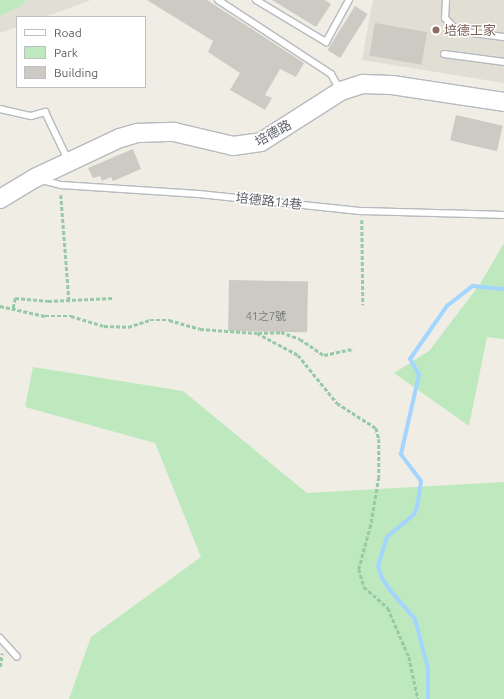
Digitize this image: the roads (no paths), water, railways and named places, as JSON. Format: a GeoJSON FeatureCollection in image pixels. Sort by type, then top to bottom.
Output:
{"type":"FeatureCollection","features":[{"type":"Feature","properties":{"kind":"main road","name":"培德路"},"geometry":{"type":"LineString","coordinates":[[0,199],[35,178],[69,164],[120,138],[152,131],[174,132],[233,146],[248,146],[261,142],[341,91],[363,84],[392,85],[504,102]]}},
{"type":"Feature","properties":{"kind":"lane"},"geometry":{"type":"LineString","coordinates":[[218,0],[331,74],[341,91]]}},
{"type":"Feature","properties":{"kind":"lane"},"geometry":{"type":"LineString","coordinates":[[256,0],[326,42],[349,0]]}},
{"type":"Feature","properties":{"kind":"lane"},"geometry":{"type":"LineString","coordinates":[[446,0],[446,18],[457,31],[504,37]]}},
{"type":"Feature","properties":{"kind":"lane"},"geometry":{"type":"LineString","coordinates":[[444,54],[504,62]]}},
{"type":"Feature","properties":{"kind":"lane"},"geometry":{"type":"LineString","coordinates":[[0,109],[31,116],[45,112],[69,164]]}},
{"type":"Feature","properties":{"kind":"lane","name":"培德路14巷"},"geometry":{"type":"LineString","coordinates":[[35,178],[60,185],[199,194],[362,211],[504,214]]}},
{"type":"Feature","properties":{"kind":"lane"},"geometry":{"type":"LineString","coordinates":[[0,638],[17,657]]}},
{"type":"Feature","properties":{"kind":"waterway"},"geometry":{"type":"LineString","coordinates":[[428,699],[428,668],[415,619],[390,590],[382,578],[378,566],[387,537],[414,514],[417,507],[421,481],[401,454],[419,375],[410,359],[447,306],[473,286],[504,289]]}},
{"type":"Feature","properties":{"kind":"place","name":"培德工家"},"geometry":{"type":"Point","coordinates":[436,30]}}]}
